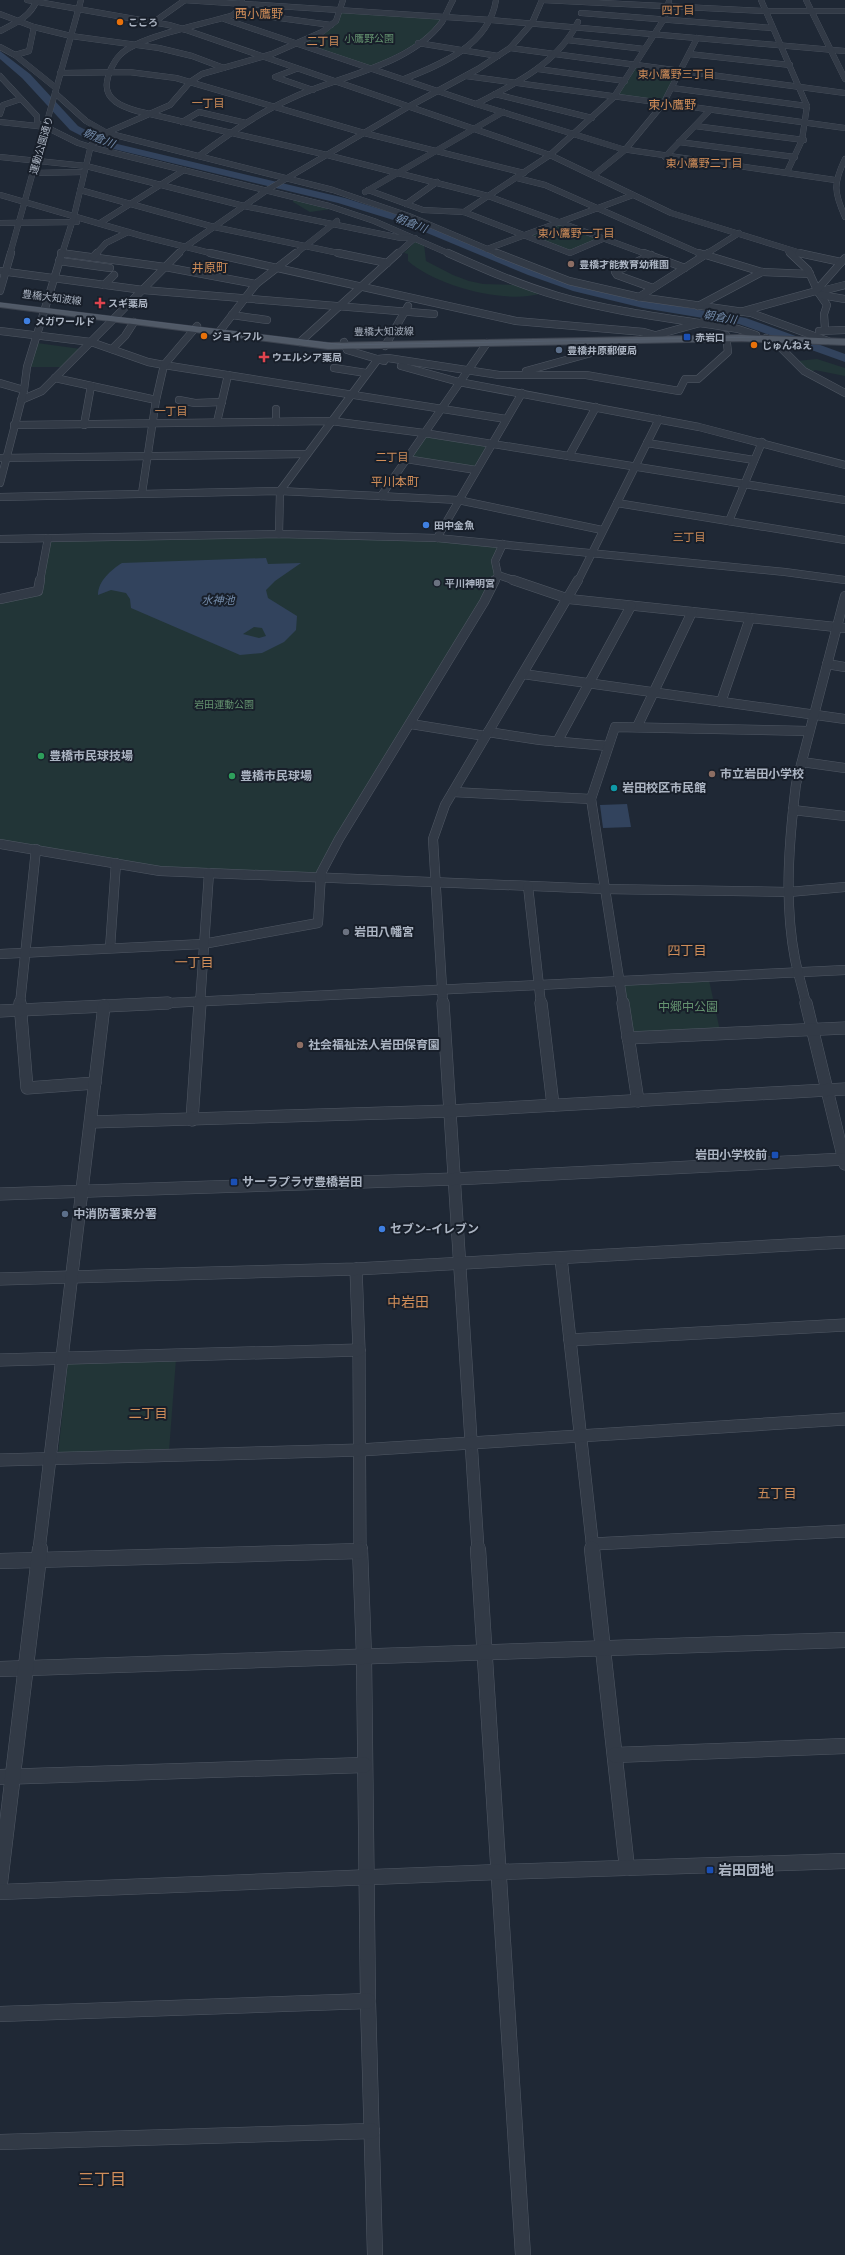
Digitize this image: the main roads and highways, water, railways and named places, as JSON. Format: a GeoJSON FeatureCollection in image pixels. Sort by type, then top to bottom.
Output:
{"type":"FeatureCollection","features":[{"type":"Feature","properties":{"kind":"main road","name":"豊橋大知波線"},"geometry":{"type":"LineString","coordinates":[[0,301],[116,318],[302,341],[344,344],[643,340],[756,335],[769,338]]}},
{"type":"Feature","properties":{"kind":"main road","name":"豊橋大知波線"},"geometry":{"type":"LineString","coordinates":[[0,305],[44,308]]}},
{"type":"Feature","properties":{"kind":"main road","name":"豊橋大知波線"},"geometry":{"type":"LineString","coordinates":[[116,318],[134,322],[195,327]]}},
{"type":"Feature","properties":{"kind":"main road","name":"豊橋大知波線"},"geometry":{"type":"LineString","coordinates":[[386,344],[658,336],[726,336],[845,342]]}},
{"type":"Feature","properties":{"kind":"water","name":"水神池"},"geometry":{"type":"Polygon","coordinates":[[[266,558],[268,564],[301,563],[275,581],[266,590],[268,598],[297,616],[296,630],[284,642],[262,653],[240,655],[131,608],[130,599],[126,593],[111,590],[98,595],[100,585],[106,576],[122,563],[266,558]],[[254,627],[243,634],[259,638],[266,636],[262,628],[254,627]]]}},
{"type":"Feature","properties":{"kind":"water"},"geometry":{"type":"Polygon","coordinates":[[[627,804],[631,827],[603,828],[600,805],[627,804]]]}},
{"type":"Feature","properties":{"kind":"waterway","name":"朝倉川"},"geometry":{"type":"LineString","coordinates":[[0,54],[26,76],[74,128],[105,144],[341,200],[407,221],[532,272],[577,288],[643,304],[742,321],[845,358]]}},
{"type":"Feature","properties":{"kind":"tram line"},"geometry":{"type":"LineString","coordinates":[[0,303],[344,345],[761,337]]}},
{"type":"Feature","properties":{"kind":"place","name":"こころ"},"geometry":{"type":"Point","coordinates":[120,22]}},
{"type":"Feature","properties":{"kind":"place","name":"豊橋才能教育幼稚園"},"geometry":{"type":"Point","coordinates":[571,264]}},
{"type":"Feature","properties":{"kind":"place","name":"スギ薬局"},"geometry":{"type":"Point","coordinates":[100,303]}},
{"type":"Feature","properties":{"kind":"place","name":"メガワールド"},"geometry":{"type":"Point","coordinates":[27,321]}},
{"type":"Feature","properties":{"kind":"place","name":"ジョイフル"},"geometry":{"type":"Point","coordinates":[204,336]}},
{"type":"Feature","properties":{"kind":"place","name":"赤岩口"},"geometry":{"type":"Point","coordinates":[687,337]}},
{"type":"Feature","properties":{"kind":"place","name":"じゅんねえ"},"geometry":{"type":"Point","coordinates":[754,345]}},
{"type":"Feature","properties":{"kind":"place","name":"豊橋井原郵便局"},"geometry":{"type":"Point","coordinates":[559,350]}},
{"type":"Feature","properties":{"kind":"place","name":"ウエルシア薬局"},"geometry":{"type":"Point","coordinates":[264,357]}},
{"type":"Feature","properties":{"kind":"place","name":"田中金魚"},"geometry":{"type":"Point","coordinates":[426,525]}},
{"type":"Feature","properties":{"kind":"place","name":"平川神明宮"},"geometry":{"type":"Point","coordinates":[437,583]}},
{"type":"Feature","properties":{"kind":"place","name":"豊橋市民球技場"},"geometry":{"type":"Point","coordinates":[41,756]}},
{"type":"Feature","properties":{"kind":"place","name":"市立岩田小学校"},"geometry":{"type":"Point","coordinates":[712,774]}},
{"type":"Feature","properties":{"kind":"place","name":"豊橋市民球場"},"geometry":{"type":"Point","coordinates":[232,776]}},
{"type":"Feature","properties":{"kind":"place","name":"岩田校区市民館"},"geometry":{"type":"Point","coordinates":[614,788]}},
{"type":"Feature","properties":{"kind":"place","name":"岩田八幡宮"},"geometry":{"type":"Point","coordinates":[346,932]}},
{"type":"Feature","properties":{"kind":"place","name":"社会福祉法人岩田保育園"},"geometry":{"type":"Point","coordinates":[300,1045]}},
{"type":"Feature","properties":{"kind":"place","name":"岩田小学校前"},"geometry":{"type":"Point","coordinates":[775,1155]}},
{"type":"Feature","properties":{"kind":"place","name":"サーラプラザ豊橋岩田"},"geometry":{"type":"Point","coordinates":[234,1182]}},
{"type":"Feature","properties":{"kind":"place","name":"中消防署東分署"},"geometry":{"type":"Point","coordinates":[65,1214]}},
{"type":"Feature","properties":{"kind":"place","name":"セブン-イレブン"},"geometry":{"type":"Point","coordinates":[382,1229]}},
{"type":"Feature","properties":{"kind":"place","name":"岩田団地"},"geometry":{"type":"Point","coordinates":[710,1870]}},
{"type":"Feature","properties":{"kind":"district","name":"四丁目"},"geometry":{"type":"Point","coordinates":[678,10]}},
{"type":"Feature","properties":{"kind":"district","name":"西小鷹野"},"geometry":{"type":"Point","coordinates":[259,14]}},
{"type":"Feature","properties":{"kind":"district","name":"二丁目"},"geometry":{"type":"Point","coordinates":[323,41]}},
{"type":"Feature","properties":{"kind":"district","name":"東小鷹野三丁目"},"geometry":{"type":"Point","coordinates":[676,74]}},
{"type":"Feature","properties":{"kind":"district","name":"一丁目"},"geometry":{"type":"Point","coordinates":[208,103]}},
{"type":"Feature","properties":{"kind":"district","name":"東小鷹野"},"geometry":{"type":"Point","coordinates":[672,105]}},
{"type":"Feature","properties":{"kind":"district","name":"東小鷹野二丁目"},"geometry":{"type":"Point","coordinates":[704,163]}},
{"type":"Feature","properties":{"kind":"district","name":"東小鷹野一丁目"},"geometry":{"type":"Point","coordinates":[576,233]}},
{"type":"Feature","properties":{"kind":"district","name":"井原町"},"geometry":{"type":"Point","coordinates":[210,268]}},
{"type":"Feature","properties":{"kind":"district","name":"一丁目"},"geometry":{"type":"Point","coordinates":[171,411]}},
{"type":"Feature","properties":{"kind":"district","name":"二丁目"},"geometry":{"type":"Point","coordinates":[392,457]}},
{"type":"Feature","properties":{"kind":"district","name":"平川本町"},"geometry":{"type":"Point","coordinates":[395,482]}},
{"type":"Feature","properties":{"kind":"district","name":"三丁目"},"geometry":{"type":"Point","coordinates":[689,537]}},
{"type":"Feature","properties":{"kind":"district","name":"四丁目"},"geometry":{"type":"Point","coordinates":[687,950]}},
{"type":"Feature","properties":{"kind":"district","name":"一丁目"},"geometry":{"type":"Point","coordinates":[194,962]}},
{"type":"Feature","properties":{"kind":"district","name":"中岩田"},"geometry":{"type":"Point","coordinates":[408,1302]}},
{"type":"Feature","properties":{"kind":"district","name":"二丁目"},"geometry":{"type":"Point","coordinates":[148,1413]}},
{"type":"Feature","properties":{"kind":"district","name":"五丁目"},"geometry":{"type":"Point","coordinates":[777,1493]}},
{"type":"Feature","properties":{"kind":"district","name":"三丁目"},"geometry":{"type":"Point","coordinates":[102,2179]}},
{"type":"Feature","properties":{"kind":"park label","name":"小鷹野公園"},"geometry":{"type":"Point","coordinates":[369,38]}},
{"type":"Feature","properties":{"kind":"park label","name":"岩田運動公園"},"geometry":{"type":"Point","coordinates":[224,704]}},
{"type":"Feature","properties":{"kind":"park label","name":"中郷中公園"},"geometry":{"type":"Point","coordinates":[688,1007]}}]}
